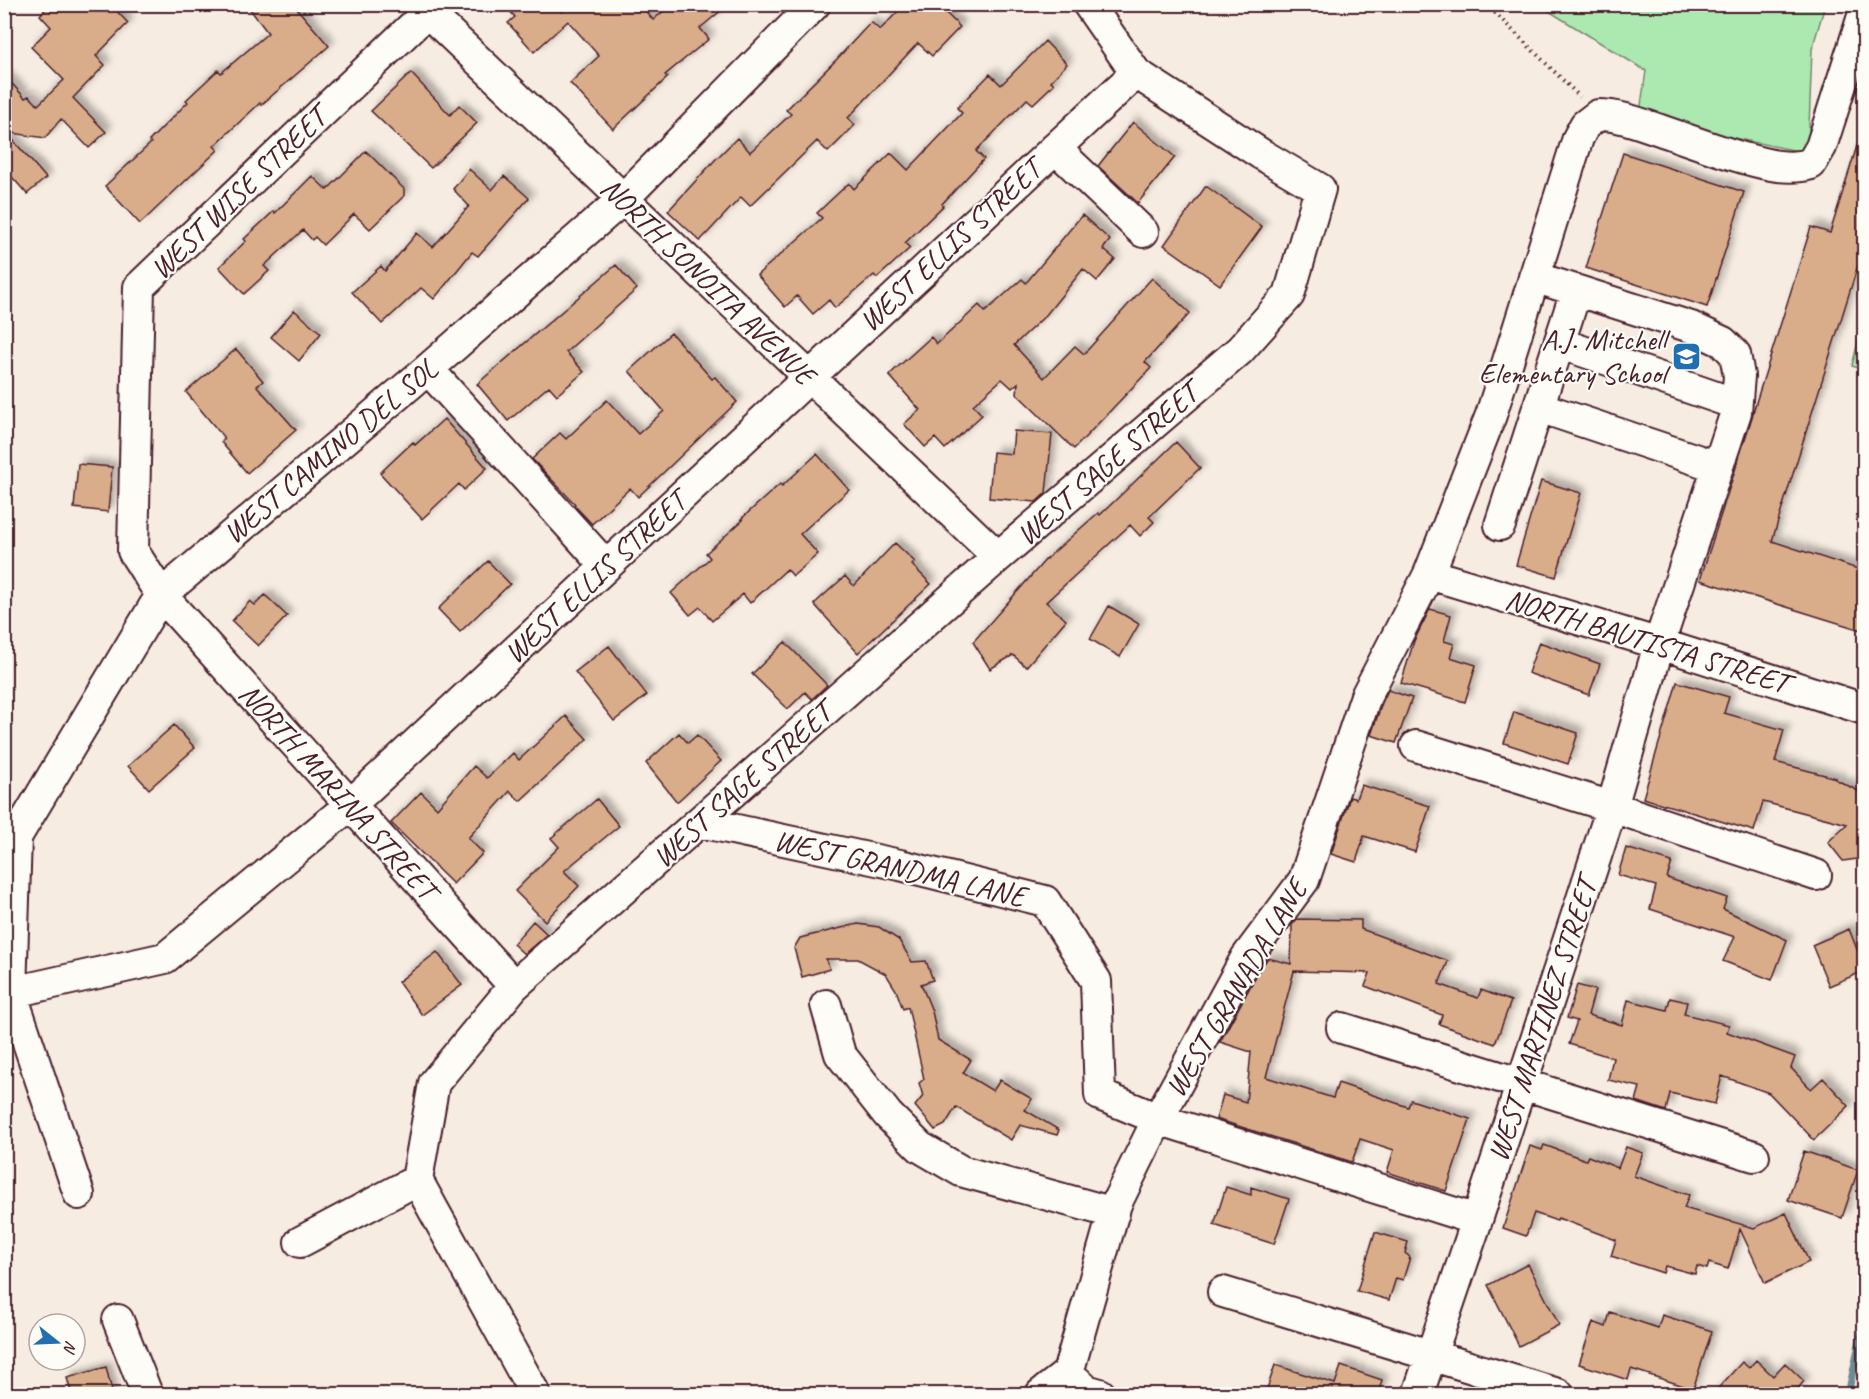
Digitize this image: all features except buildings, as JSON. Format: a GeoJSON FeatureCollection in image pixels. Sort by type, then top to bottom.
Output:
{"type":"FeatureCollection","features":[{"type":"Feature","properties":{"kind":"street","name":"WEST CAMINO DEL SOL"},"geometry":{"type":"LineString","coordinates":[[8,993],[16,837],[161,595],[428,369],[623,199],[815,4]]}},
{"type":"Feature","properties":{"kind":"street"},"geometry":{"type":"LineString","coordinates":[[1088,4],[1136,73]]}},
{"type":"Feature","properties":{"kind":"street","name":"NORTH SONOITA AVENUE"},"geometry":{"type":"LineString","coordinates":[[427,7],[623,199],[998,557]]}},
{"type":"Feature","properties":{"kind":"street","name":"WEST WISE STREET"},"geometry":{"type":"LineString","coordinates":[[161,595],[133,550],[139,287],[427,7]]}},
{"type":"Feature","properties":{"kind":"street"},"geometry":{"type":"LineString","coordinates":[[1598,115],[1610,115],[1630,120],[1770,166],[1799,167],[1811,164],[1821,147],[1864,14]]}},
{"type":"Feature","properties":{"kind":"street","name":"WEST ELLIS STREET"},"geometry":{"type":"LineString","coordinates":[[8,993],[165,958],[350,805],[1136,73]]}},
{"type":"Feature","properties":{"kind":"street","name":"WEST SAGE STREET"},"geometry":{"type":"LineString","coordinates":[[417,1179],[434,1083],[514,986],[998,557],[1240,350],[1289,295],[1320,189],[1261,154],[1136,73]]}},
{"type":"Feature","properties":{"kind":"street","name":"WEST GRANADA LANE"},"geometry":{"type":"LineString","coordinates":[[1068,1373],[1116,1204],[1158,1119],[1246,958],[1304,880],[1366,696],[1429,574],[1491,416],[1578,138],[1586,125],[1598,115]]}},
{"type":"Feature","properties":{"kind":"street"},"geometry":{"type":"LineString","coordinates":[[1055,148],[1143,232]]}},
{"type":"Feature","properties":{"kind":"street","name":"WEST MARTINEZ STREET"},"geometry":{"type":"LineString","coordinates":[[1418,1395],[1478,1220],[1612,807],[1660,644],[1736,412],[1739,375],[1735,354],[1723,342],[1691,327],[1534,278]]}},
{"type":"Feature","properties":{"kind":"street"},"geometry":{"type":"LineString","coordinates":[[1500,525],[1576,291]]}},
{"type":"Feature","properties":{"kind":"street"},"geometry":{"type":"LineString","coordinates":[[1559,343],[1736,404]]}},
{"type":"Feature","properties":{"kind":"street"},"geometry":{"type":"LineString","coordinates":[[428,369],[606,566]]}},
{"type":"Feature","properties":{"kind":"street"},"geometry":{"type":"LineString","coordinates":[[1539,407],[1718,467]]}},
{"type":"Feature","properties":{"kind":"street","name":"NORTH BAUTISTA STREET"},"geometry":{"type":"LineString","coordinates":[[1429,574],[1864,709]]}},
{"type":"Feature","properties":{"kind":"street","name":"NORTH MARINA STREET"},"geometry":{"type":"LineString","coordinates":[[161,595],[514,986]]}},
{"type":"Feature","properties":{"kind":"street"},"geometry":{"type":"LineString","coordinates":[[1416,746],[1612,807],[1816,875]]}},
{"type":"Feature","properties":{"kind":"street","name":"WEST GRANDMA LANE"},"geometry":{"type":"LineString","coordinates":[[700,822],[900,865],[1045,902],[1096,981],[1100,1095],[1158,1119]]}},
{"type":"Feature","properties":{"kind":"street"},"geometry":{"type":"LineString","coordinates":[[8,993],[79,1194]]}},
{"type":"Feature","properties":{"kind":"street"},"geometry":{"type":"LineString","coordinates":[[826,1005],[840,1054],[888,1115],[920,1147],[961,1171],[1114,1213]]}},
{"type":"Feature","properties":{"kind":"street"},"geometry":{"type":"LineString","coordinates":[[1342,1028],[1754,1156]]}},
{"type":"Feature","properties":{"kind":"street"},"geometry":{"type":"LineString","coordinates":[[1158,1119],[1478,1220]]}},
{"type":"Feature","properties":{"kind":"street"},"geometry":{"type":"LineString","coordinates":[[300,1242],[417,1179],[535,1395]]}},
{"type":"Feature","properties":{"kind":"street"},"geometry":{"type":"LineString","coordinates":[[1223,1292],[1558,1395]]}},
{"type":"Feature","properties":{"kind":"street"},"geometry":{"type":"LineString","coordinates":[[118,1320],[147,1395]]}},
{"type":"Feature","properties":{"kind":"street"},"geometry":{"type":"LineString","coordinates":[[1041,1395],[1068,1373],[1086,1390],[1100,1395]]}},
{"type":"Feature","properties":{"kind":"path"},"geometry":{"type":"LineString","coordinates":[[1486,4],[1598,115]]}},
{"type":"Feature","properties":{"kind":"green space"},"geometry":{"type":"Polygon","coordinates":[[[1539,5],[1825,5],[1812,49],[1808,153],[1639,119],[1646,71],[1539,5]]]}},
{"type":"Feature","properties":{"kind":"green space"},"geometry":{"type":"Polygon","coordinates":[[[1864,317],[1864,370],[1852,366],[1864,317]]]}},
{"type":"Feature","properties":{"kind":"waterway"},"geometry":{"type":"LineString","coordinates":[[1848,1394],[1864,1321]]}},
{"type":"Feature","properties":{"kind":"place","name":"A.J. Mitchell Elementary School"},"geometry":{"type":"Point","coordinates":[1687,356]}}]}
